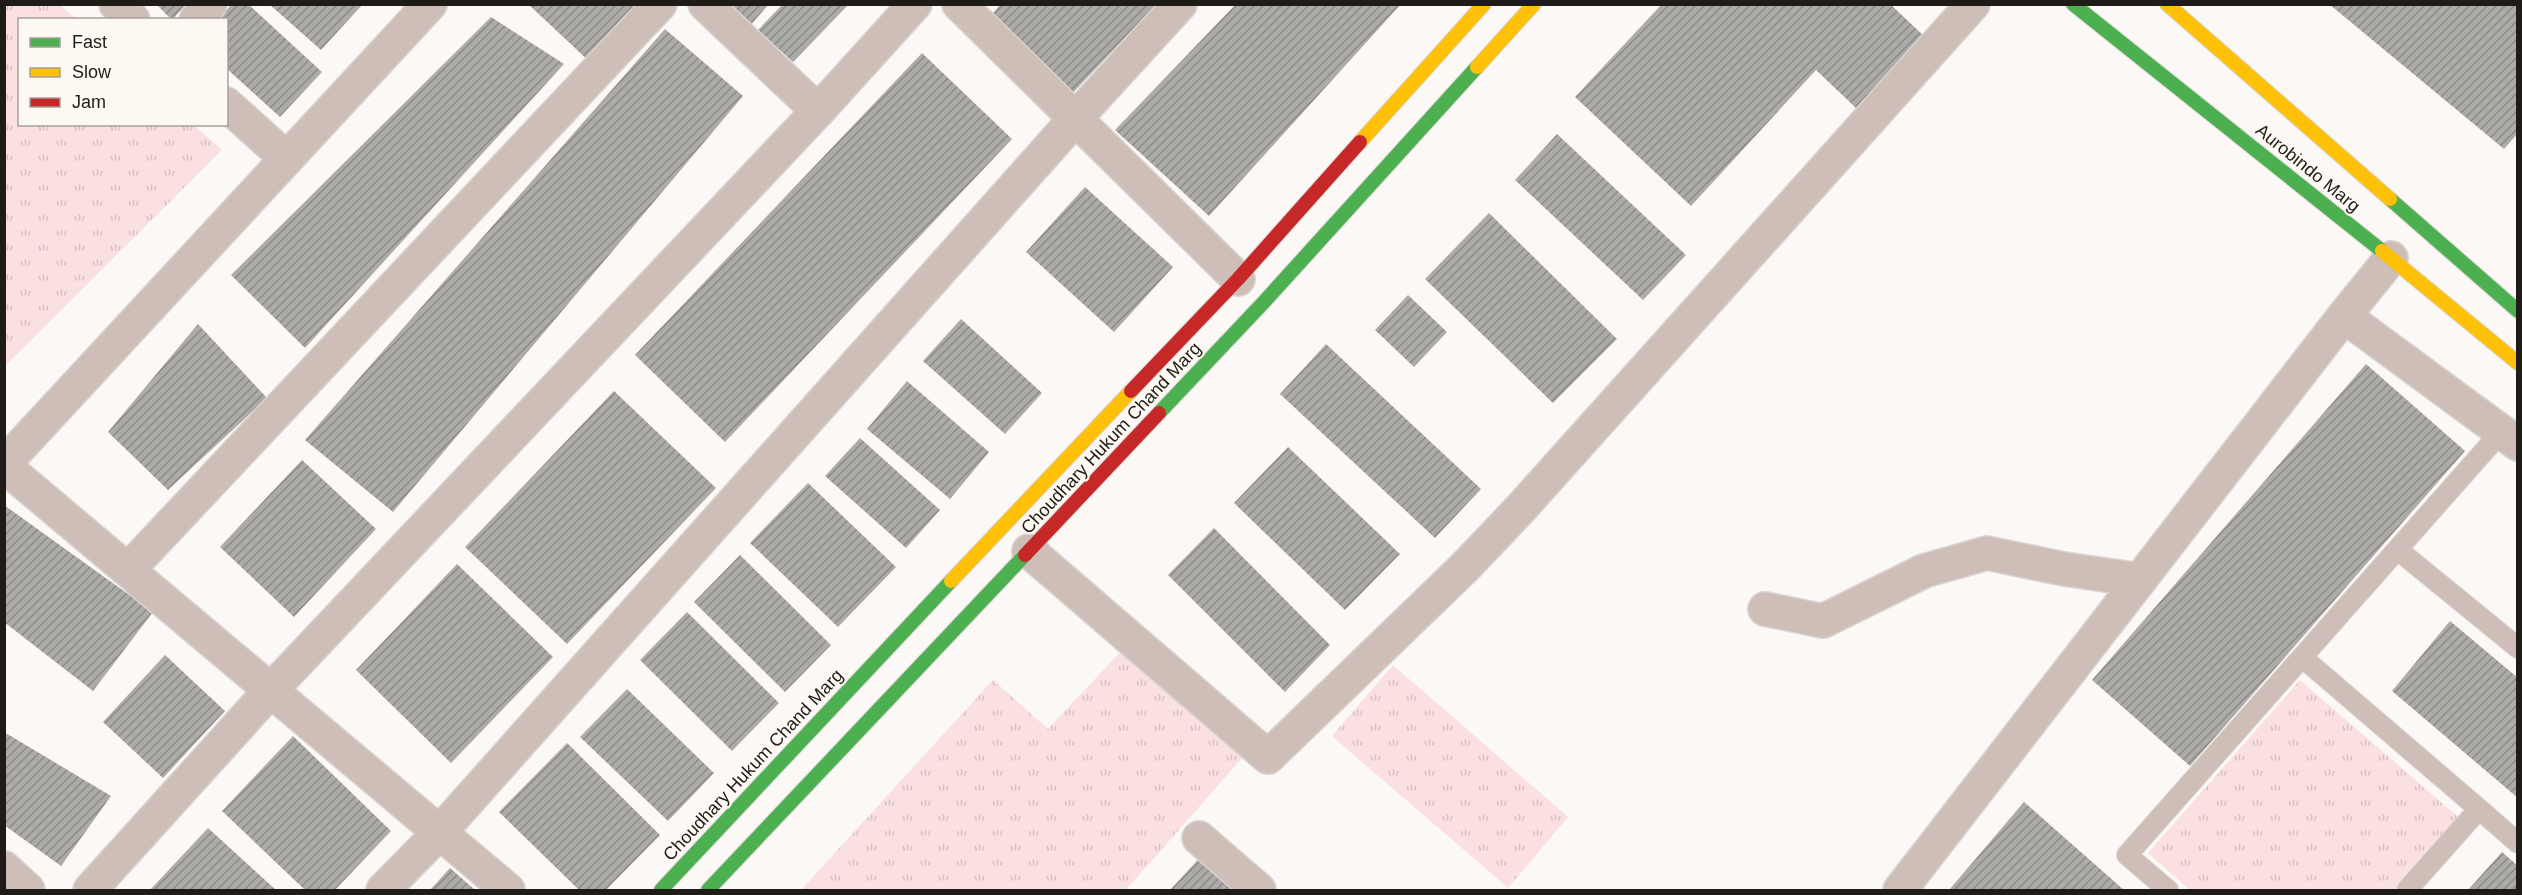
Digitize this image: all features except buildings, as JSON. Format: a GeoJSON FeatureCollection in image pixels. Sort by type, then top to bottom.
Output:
{"type":"FeatureCollection","features":[{"type":"Feature","properties":{"kind":"main road","name":"Choudhary Hukum Chand Marg"},"geometry":{"type":"LineString","coordinates":[[661,891],[732,812],[1238,279],[1484,4]]}},
{"type":"Feature","properties":{"kind":"main road","name":"Choudhary Hukum Chand Marg"},"geometry":{"type":"LineString","coordinates":[[708,891],[1263,303],[1534,4]]}},
{"type":"Feature","properties":{"kind":"main road","name":"Aurobindo Marg"},"geometry":{"type":"LineString","coordinates":[[2073,4],[2391,258],[2517,363]]}},
{"type":"Feature","properties":{"kind":"main road","name":"Aurobindo Marg"},"geometry":{"type":"LineString","coordinates":[[2167,4],[2517,311]]}},
{"type":"Feature","properties":{"kind":"street"},"geometry":{"type":"LineString","coordinates":[[116,4],[131,18]]}},
{"type":"Feature","properties":{"kind":"street"},"geometry":{"type":"LineString","coordinates":[[198,18],[210,4]]}},
{"type":"Feature","properties":{"kind":"street"},"geometry":{"type":"LineString","coordinates":[[430,4],[4,465],[508,891]]}},
{"type":"Feature","properties":{"kind":"street"},"geometry":{"type":"LineString","coordinates":[[128,570],[660,4]]}},
{"type":"Feature","properties":{"kind":"street"},"geometry":{"type":"LineString","coordinates":[[705,4],[818,111]]}},
{"type":"Feature","properties":{"kind":"street"},"geometry":{"type":"LineString","coordinates":[[90,891],[271,690],[818,111],[915,4]]}},
{"type":"Feature","properties":{"kind":"street"},"geometry":{"type":"LineString","coordinates":[[959,4],[1238,279]]}},
{"type":"Feature","properties":{"kind":"street"},"geometry":{"type":"LineString","coordinates":[[383,891],[440,832],[1180,4]]}},
{"type":"Feature","properties":{"kind":"street"},"geometry":{"type":"LineString","coordinates":[[1029,551],[1268,757],[1466,566],[1521,508],[1973,4]]}},
{"type":"Feature","properties":{"kind":"street"},"geometry":{"type":"LineString","coordinates":[[228,106],[287,159]]}},
{"type":"Feature","properties":{"kind":"street"},"geometry":{"type":"LineString","coordinates":[[1900,891],[2391,258]]}},
{"type":"Feature","properties":{"kind":"street"},"geometry":{"type":"LineString","coordinates":[[2344,316],[2510,437]]}},
{"type":"Feature","properties":{"kind":"street"},"geometry":{"type":"LineString","coordinates":[[1765,609],[1823,621],[1924,572],[1986,553],[2064,569],[2140,580]]}},
{"type":"Feature","properties":{"kind":"street"},"geometry":{"type":"LineString","coordinates":[[1199,838],[1259,891]]}},
{"type":"Feature","properties":{"kind":"street"},"geometry":{"type":"LineString","coordinates":[[4,868],[28,891]]}},
{"type":"Feature","properties":{"kind":"lane"},"geometry":{"type":"LineString","coordinates":[[2168,891],[2127,855],[2398,550],[2510,437]]}},
{"type":"Feature","properties":{"kind":"lane"},"geometry":{"type":"LineString","coordinates":[[2398,550],[2517,648]]}},
{"type":"Feature","properties":{"kind":"lane"},"geometry":{"type":"LineString","coordinates":[[2303,658],[2517,843]]}},
{"type":"Feature","properties":{"kind":"lane"},"geometry":{"type":"LineString","coordinates":[[2407,891],[2479,809]]}},
{"type":"Feature","properties":{"kind":"green space"},"geometry":{"type":"Polygon","coordinates":[[[5,4],[60,5],[76,18],[18,18],[18,126],[195,126],[222,150],[5,366],[5,4]]]}},
{"type":"Feature","properties":{"kind":"green space"},"geometry":{"type":"Polygon","coordinates":[[[1129,643],[1242,758],[1126,890],[801,890],[993,680],[1048,729],[1129,643]]]}},
{"type":"Feature","properties":{"kind":"green space"},"geometry":{"type":"Polygon","coordinates":[[[1393,665],[1568,817],[1508,888],[1332,736],[1393,665]]]}},
{"type":"Feature","properties":{"kind":"green space"},"geometry":{"type":"Polygon","coordinates":[[[2300,680],[2458,817],[2394,890],[2190,890],[2148,853],[2300,680]]]}},
{"type":"Feature","properties":{"kind":"traffic: fast"},"geometry":{"type":"LineString","coordinates":[[2073,4],[2382,251]]}},
{"type":"Feature","properties":{"kind":"traffic: fast"},"geometry":{"type":"LineString","coordinates":[[1159,413],[1263,303],[1477,67]]}},
{"type":"Feature","properties":{"kind":"traffic: fast"},"geometry":{"type":"LineString","coordinates":[[2390,199],[2518,311]]}},
{"type":"Feature","properties":{"kind":"traffic: fast"},"geometry":{"type":"LineString","coordinates":[[708,890],[1025,555]]}},
{"type":"Feature","properties":{"kind":"traffic: fast"},"geometry":{"type":"LineString","coordinates":[[661,890],[951,581]]}},
{"type":"Feature","properties":{"kind":"traffic: slow"},"geometry":{"type":"LineString","coordinates":[[1360,142],[1484,4]]}},
{"type":"Feature","properties":{"kind":"traffic: slow"},"geometry":{"type":"LineString","coordinates":[[1477,67],[1534,4]]}},
{"type":"Feature","properties":{"kind":"traffic: slow"},"geometry":{"type":"LineString","coordinates":[[2167,4],[2390,199]]}},
{"type":"Feature","properties":{"kind":"traffic: slow"},"geometry":{"type":"LineString","coordinates":[[2382,251],[2518,363]]}},
{"type":"Feature","properties":{"kind":"traffic: slow"},"geometry":{"type":"LineString","coordinates":[[951,581],[1131,391]]}},
{"type":"Feature","properties":{"kind":"traffic: jam"},"geometry":{"type":"LineString","coordinates":[[1131,391],[1238,279],[1360,142]]}},
{"type":"Feature","properties":{"kind":"traffic: jam"},"geometry":{"type":"LineString","coordinates":[[1025,555],[1159,413]]}}]}
